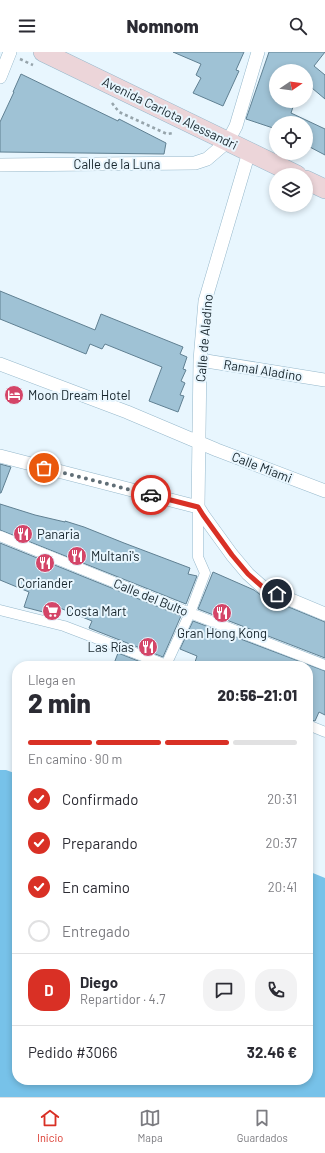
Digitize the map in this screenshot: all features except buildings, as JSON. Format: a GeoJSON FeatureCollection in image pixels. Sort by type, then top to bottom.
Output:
{"type":"FeatureCollection","features":[{"type":"Feature","properties":{"kind":"main road","name":"Avenida Carlota Alessandri"},"geometry":{"type":"LineString","coordinates":[[43,52],[282,168]]}},
{"type":"Feature","properties":{"kind":"main road"},"geometry":{"type":"LineString","coordinates":[[313,183],[325,189]]}},
{"type":"Feature","properties":{"kind":"street"},"geometry":{"type":"LineString","coordinates":[[0,77],[10,52]]}},
{"type":"Feature","properties":{"kind":"street"},"geometry":{"type":"LineString","coordinates":[[228,141],[236,126],[258,52]]}},
{"type":"Feature","properties":{"kind":"street","name":"Calle de la Luna"},"geometry":{"type":"LineString","coordinates":[[0,165],[195,163],[207,159],[228,141]]}},
{"type":"Feature","properties":{"kind":"street","name":"Calle de Aladino"},"geometry":{"type":"LineString","coordinates":[[198,507],[200,360],[205,301],[249,152]]}},
{"type":"Feature","properties":{"kind":"street","name":"Ramal Aladino"},"geometry":{"type":"LineString","coordinates":[[200,360],[325,380]]}},
{"type":"Feature","properties":{"kind":"street","name":"Calle Miami"},"geometry":{"type":"LineString","coordinates":[[0,364],[127,412],[325,491]]}},
{"type":"Feature","properties":{"kind":"street"},"geometry":{"type":"LineString","coordinates":[[0,456],[198,507],[232,555],[248,574],[265,589],[325,614]]}},
{"type":"Feature","properties":{"kind":"street"},"geometry":{"type":"LineString","coordinates":[[170,661],[205,573],[198,557],[198,507]]}},
{"type":"Feature","properties":{"kind":"street","name":"Calle del Bulto"},"geometry":{"type":"LineString","coordinates":[[0,536],[190,613],[325,665]]}},
{"type":"Feature","properties":{"kind":"street"},"geometry":{"type":"LineString","coordinates":[[0,610],[64,626],[157,661]]}},
{"type":"Feature","properties":{"kind":"street"},"geometry":{"type":"LineString","coordinates":[[313,727],[325,732]]}},
{"type":"Feature","properties":{"kind":"water"},"geometry":{"type":"Polygon","coordinates":[[[0,770],[12,772],[12,1085],[313,1085],[313,873],[325,878],[325,1097],[0,1097],[0,770]]]}},
{"type":"Feature","properties":{"kind":"way so far"},"geometry":{"type":"LineString","coordinates":[[44,468],[151,495]]}},
{"type":"Feature","properties":{"kind":"place","name":"Moon Dream Hotel"},"geometry":{"type":"Point","coordinates":[14,395]}},
{"type":"Feature","properties":{"kind":"place","name":"Panaria"},"geometry":{"type":"Point","coordinates":[23,534]}},
{"type":"Feature","properties":{"kind":"place","name":"Multani's"},"geometry":{"type":"Point","coordinates":[77,556]}},
{"type":"Feature","properties":{"kind":"place","name":"Coriander"},"geometry":{"type":"Point","coordinates":[45,563]}},
{"type":"Feature","properties":{"kind":"place","name":"Costa Mart"},"geometry":{"type":"Point","coordinates":[52,611]}},
{"type":"Feature","properties":{"kind":"place","name":"Gran Hong Kong"},"geometry":{"type":"Point","coordinates":[222,613]}},
{"type":"Feature","properties":{"kind":"place","name":"Las Rías"},"geometry":{"type":"Point","coordinates":[148,647]}},
{"type":"Feature","properties":{"kind":"route"},"geometry":{"type":"LineString","coordinates":[[151,495],[198,507],[232,555],[248,574],[265,589],[277,594]]}}]}
